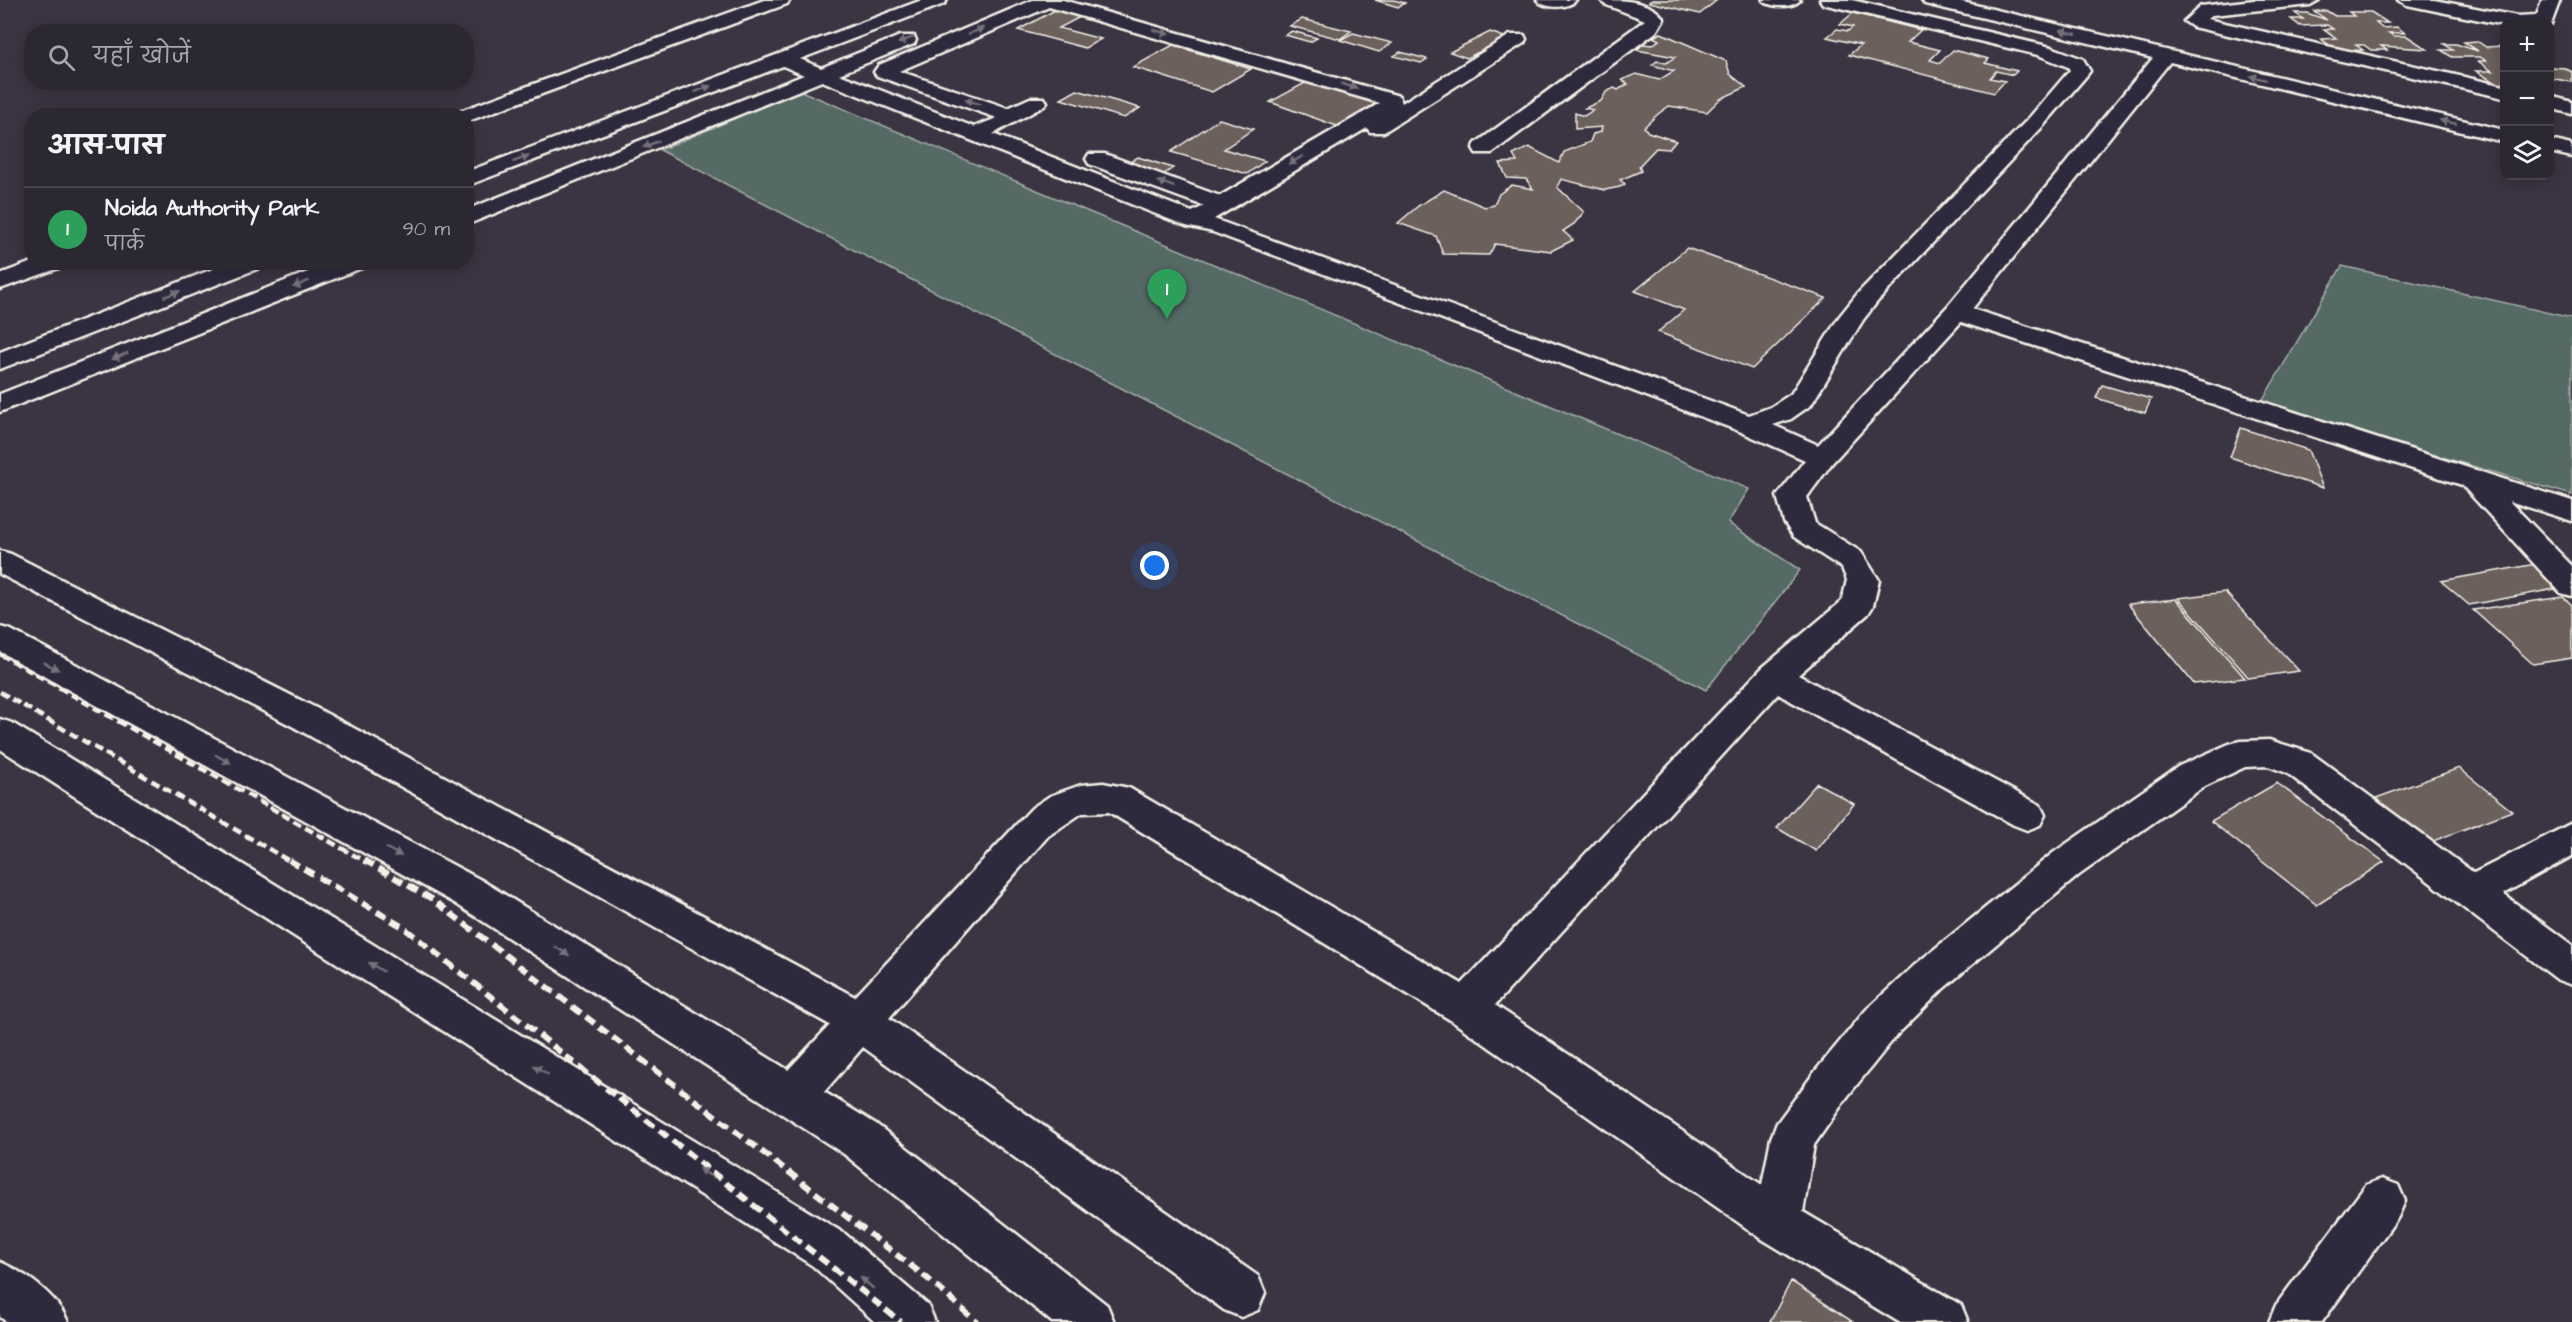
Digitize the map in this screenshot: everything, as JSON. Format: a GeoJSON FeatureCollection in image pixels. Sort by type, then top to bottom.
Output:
{"type":"FeatureCollection","features":[{"type":"Feature","properties":{"kind":"street"},"geometry":{"type":"LineString","coordinates":[[474,112],[781,0]]}},
{"type":"Feature","properties":{"kind":"street"},"geometry":{"type":"LineString","coordinates":[[474,177],[938,0]]}},
{"type":"Feature","properties":{"kind":"street"},"geometry":{"type":"LineString","coordinates":[[1546,0],[1567,0]]}},
{"type":"Feature","properties":{"kind":"street"},"geometry":{"type":"LineString","coordinates":[[1484,148],[1649,28],[1655,19],[1647,13],[1610,0]]}},
{"type":"Feature","properties":{"kind":"street"},"geometry":{"type":"LineString","coordinates":[[1772,0],[1791,0]]}},
{"type":"Feature","properties":{"kind":"street"},"geometry":{"type":"LineString","coordinates":[[1749,426],[1781,413],[1801,399],[1852,317],[1868,297],[2036,122],[2080,70],[2076,63],[2066,58],[1829,0]]}},
{"type":"Feature","properties":{"kind":"street"},"geometry":{"type":"LineString","coordinates":[[1931,0],[2013,19],[2171,48]]}},
{"type":"Feature","properties":{"kind":"street"},"geometry":{"type":"LineString","coordinates":[[2008,0],[2171,48],[2500,135]]}},
{"type":"Feature","properties":{"kind":"street"},"geometry":{"type":"LineString","coordinates":[[2310,0],[2207,10],[2193,21],[2500,91]]}},
{"type":"Feature","properties":{"kind":"street"},"geometry":{"type":"LineString","coordinates":[[2407,0],[2500,19]]}},
{"type":"Feature","properties":{"kind":"street"},"geometry":{"type":"LineString","coordinates":[[2546,18],[2552,0]]}},
{"type":"Feature","properties":{"kind":"street"},"geometry":{"type":"LineString","coordinates":[[1009,115],[884,72],[914,56],[1039,4],[1050,3],[1392,100],[1392,104],[1220,216]]}},
{"type":"Feature","properties":{"kind":"street"},"geometry":{"type":"LineString","coordinates":[[2388,5],[2412,20]]}},
{"type":"Feature","properties":{"kind":"street"},"geometry":{"type":"LineString","coordinates":[[1990,40],[2013,19]]}},
{"type":"Feature","properties":{"kind":"street"},"geometry":{"type":"LineString","coordinates":[[2470,30],[2500,25]]}},
{"type":"Feature","properties":{"kind":"street"},"geometry":{"type":"LineString","coordinates":[[474,215],[928,31]]}},
{"type":"Feature","properties":{"kind":"street"},"geometry":{"type":"LineString","coordinates":[[782,58],[1194,221],[1220,216],[1517,39]]}},
{"type":"Feature","properties":{"kind":"street"},"geometry":{"type":"LineString","coordinates":[[1466,1008],[1774,677],[1857,606],[1863,580],[1850,558],[1810,537],[1795,518],[1792,496],[1822,457],[1956,312],[2171,48]]}},
{"type":"Feature","properties":{"kind":"street"},"geometry":{"type":"LineString","coordinates":[[974,135],[1006,121],[1009,115],[1037,102]]}},
{"type":"Feature","properties":{"kind":"street"},"geometry":{"type":"LineString","coordinates":[[2554,103],[2572,108]]}},
{"type":"Feature","properties":{"kind":"street"},"geometry":{"type":"LineString","coordinates":[[2554,147],[2572,151]]}},
{"type":"Feature","properties":{"kind":"street"},"geometry":{"type":"LineString","coordinates":[[1063,170],[1089,156],[1220,216],[1822,457]]}},
{"type":"Feature","properties":{"kind":"street"},"geometry":{"type":"LineString","coordinates":[[0,282],[32,270]]}},
{"type":"Feature","properties":{"kind":"street"},"geometry":{"type":"LineString","coordinates":[[0,361],[233,270]]}},
{"type":"Feature","properties":{"kind":"street"},"geometry":{"type":"LineString","coordinates":[[0,404],[336,270]]}},
{"type":"Feature","properties":{"kind":"street"},"geometry":{"type":"LineString","coordinates":[[1956,312],[2572,511]]}},
{"type":"Feature","properties":{"kind":"street"},"geometry":{"type":"LineString","coordinates":[[2471,478],[2572,585]]}},
{"type":"Feature","properties":{"kind":"street"},"geometry":{"type":"LineString","coordinates":[[0,561],[304,717],[860,1021],[1240,1293]]}},
{"type":"Feature","properties":{"kind":"street"},"geometry":{"type":"LineString","coordinates":[[0,638],[467,891],[860,1139],[1090,1322]]}},
{"type":"Feature","properties":{"kind":"street"},"geometry":{"type":"LineString","coordinates":[[1774,677],[2027,815]]}},
{"type":"Feature","properties":{"kind":"street"},"geometry":{"type":"LineString","coordinates":[[0,732],[828,1250],[911,1322]]}},
{"type":"Feature","properties":{"kind":"street"},"geometry":{"type":"LineString","coordinates":[[1778,1223],[1793,1138],[1832,1083],[1881,1023],[1930,976],[2066,864],[2192,776],[2241,754],[2270,753],[2299,763],[2572,968]]}},
{"type":"Feature","properties":{"kind":"street"},"geometry":{"type":"LineString","coordinates":[[792,1097],[1035,826],[1059,807],[1090,795],[1116,798],[1466,1008],[1778,1223],[1944,1322]]}},
{"type":"Feature","properties":{"kind":"street"},"geometry":{"type":"LineString","coordinates":[[2472,893],[2572,838]]}},
{"type":"Feature","properties":{"kind":"street"},"geometry":{"type":"LineString","coordinates":[[2293,1322],[2382,1201]]}},
{"type":"Feature","properties":{"kind":"street"},"geometry":{"type":"LineString","coordinates":[[0,1286],[44,1322]]}},
{"type":"Feature","properties":{"kind":"green space"},"geometry":{"type":"Polygon","coordinates":[[[801,91],[1749,489],[1728,523],[1800,570],[1706,690],[660,150],[801,91]]]}},
{"type":"Feature","properties":{"kind":"green space"},"geometry":{"type":"Polygon","coordinates":[[[2342,266],[2572,318],[2572,495],[2260,404],[2342,266]]]}},
{"type":"Feature","properties":{"kind":"building"},"geometry":{"type":"Polygon","coordinates":[[[1375,0],[1394,0],[1405,3],[1398,7],[1375,0]]]}},
{"type":"Feature","properties":{"kind":"building"},"geometry":{"type":"Polygon","coordinates":[[[1652,0],[1717,0],[1700,14],[1649,2],[1652,0]]]}},
{"type":"Feature","properties":{"kind":"building"},"geometry":{"type":"Polygon","coordinates":[[[1057,9],[1082,16],[1059,28],[1101,39],[1085,48],[1018,30],[1057,9]]]}},
{"type":"Feature","properties":{"kind":"building"},"geometry":{"type":"Polygon","coordinates":[[[2314,11],[2327,11],[2335,16],[2354,16],[2349,12],[2371,12],[2388,23],[2376,23],[2382,28],[2397,27],[2405,33],[2389,33],[2394,36],[2407,36],[2427,49],[2381,46],[2387,50],[2371,50],[2364,45],[2356,45],[2363,50],[2338,51],[2321,39],[2336,38],[2324,29],[2333,29],[2327,25],[2300,26],[2291,19],[2303,19],[2295,13],[2307,13],[2327,20],[2314,11]]]}},
{"type":"Feature","properties":{"kind":"building"},"geometry":{"type":"Polygon","coordinates":[[[1853,13],[1921,30],[1908,42],[1940,50],[1930,60],[1940,63],[1953,50],[1989,59],[1985,63],[2017,71],[2013,75],[1996,71],[1990,78],[2005,81],[1994,93],[1849,55],[1861,45],[1827,37],[1837,29],[1848,31],[1853,27],[1840,24],[1853,13]]]}},
{"type":"Feature","properties":{"kind":"building"},"geometry":{"type":"Polygon","coordinates":[[[1302,19],[1351,31],[1340,39],[1290,26],[1302,19]]]}},
{"type":"Feature","properties":{"kind":"building"},"geometry":{"type":"Polygon","coordinates":[[[1292,31],[1317,38],[1310,42],[1285,35],[1292,31]]]}},
{"type":"Feature","properties":{"kind":"building"},"geometry":{"type":"Polygon","coordinates":[[[1490,32],[1507,38],[1467,58],[1450,52],[1490,32]]]}},
{"type":"Feature","properties":{"kind":"building"},"geometry":{"type":"Polygon","coordinates":[[[1353,33],[1392,43],[1379,52],[1340,40],[1353,33]]]}},
{"type":"Feature","properties":{"kind":"building"},"geometry":{"type":"Polygon","coordinates":[[[1661,33],[1726,61],[1730,74],[1746,87],[1720,99],[1707,112],[1669,106],[1658,114],[1644,127],[1648,132],[1676,141],[1669,149],[1656,148],[1639,166],[1641,171],[1620,180],[1625,184],[1620,187],[1605,190],[1561,179],[1557,187],[1584,212],[1574,224],[1563,231],[1573,240],[1551,251],[1495,244],[1489,255],[1443,254],[1436,236],[1398,223],[1418,206],[1444,190],[1485,207],[1494,205],[1499,194],[1512,185],[1533,189],[1526,179],[1507,178],[1500,163],[1517,162],[1513,155],[1529,147],[1559,163],[1564,152],[1590,142],[1593,134],[1601,132],[1602,127],[1575,129],[1575,113],[1584,116],[1593,110],[1585,108],[1601,101],[1606,92],[1614,88],[1618,90],[1628,84],[1622,80],[1636,74],[1659,80],[1674,71],[1652,65],[1657,61],[1666,63],[1675,57],[1637,50],[1643,44],[1652,45],[1659,40],[1653,37],[1661,33]]]}},
{"type":"Feature","properties":{"kind":"building"},"geometry":{"type":"Polygon","coordinates":[[[2477,41],[2486,47],[2500,46],[2500,84],[2476,71],[2492,71],[2478,61],[2486,61],[2480,57],[2452,57],[2441,50],[2453,50],[2444,44],[2456,44],[2478,51],[2464,42],[2477,41]]]}},
{"type":"Feature","properties":{"kind":"building"},"geometry":{"type":"Polygon","coordinates":[[[1173,45],[1251,69],[1212,92],[1133,67],[1173,45]]]}},
{"type":"Feature","properties":{"kind":"building"},"geometry":{"type":"Polygon","coordinates":[[[1400,52],[1427,59],[1421,63],[1394,56],[1400,52]]]}},
{"type":"Feature","properties":{"kind":"building"},"geometry":{"type":"Polygon","coordinates":[[[2554,67],[2565,68],[2572,72],[2572,82],[2554,79],[2554,67]]]}},
{"type":"Feature","properties":{"kind":"building"},"geometry":{"type":"Polygon","coordinates":[[[1314,78],[1388,103],[1345,129],[1270,102],[1314,78]]]}},
{"type":"Feature","properties":{"kind":"building"},"geometry":{"type":"Polygon","coordinates":[[[1077,90],[1140,108],[1124,118],[1061,99],[1077,90]]]}},
{"type":"Feature","properties":{"kind":"building"},"geometry":{"type":"Polygon","coordinates":[[[1219,119],[1253,129],[1224,149],[1265,161],[1247,174],[1171,152],[1219,119]]]}},
{"type":"Feature","properties":{"kind":"building"},"geometry":{"type":"Polygon","coordinates":[[[1138,157],[1173,168],[1158,178],[1122,167],[1138,157]]]}},
{"type":"Feature","properties":{"kind":"building"},"geometry":{"type":"Polygon","coordinates":[[[1687,248],[1826,298],[1752,369],[1658,332],[1684,310],[1635,291],[1687,248]]]}},
{"type":"Feature","properties":{"kind":"building"},"geometry":{"type":"Polygon","coordinates":[[[2102,385],[2151,399],[2145,413],[2096,398],[2102,385]]]}},
{"type":"Feature","properties":{"kind":"building"},"geometry":{"type":"Polygon","coordinates":[[[2241,428],[2308,450],[2323,488],[2230,457],[2241,428]]]}},
{"type":"Feature","properties":{"kind":"building"},"geometry":{"type":"Polygon","coordinates":[[[2536,564],[2566,587],[2469,605],[2441,581],[2536,564]]]}},
{"type":"Feature","properties":{"kind":"building"},"geometry":{"type":"Polygon","coordinates":[[[2225,592],[2299,671],[2249,678],[2178,598],[2225,592]]]}},
{"type":"Feature","properties":{"kind":"building"},"geometry":{"type":"Polygon","coordinates":[[[2563,597],[2572,605],[2572,658],[2533,664],[2473,610],[2563,597]]]}},
{"type":"Feature","properties":{"kind":"building"},"geometry":{"type":"Polygon","coordinates":[[[2176,599],[2245,678],[2194,684],[2128,604],[2176,599]]]}},
{"type":"Feature","properties":{"kind":"building"},"geometry":{"type":"Polygon","coordinates":[[[2459,768],[2512,811],[2428,843],[2376,798],[2459,768]]]}},
{"type":"Feature","properties":{"kind":"building"},"geometry":{"type":"Polygon","coordinates":[[[1817,783],[1854,804],[1816,851],[1777,828],[1817,783]]]}},
{"type":"Feature","properties":{"kind":"building"},"geometry":{"type":"Polygon","coordinates":[[[2277,783],[2384,862],[2317,905],[2211,821],[2277,783]]]}},
{"type":"Feature","properties":{"kind":"building"},"geometry":{"type":"Polygon","coordinates":[[[1791,1281],[1853,1322],[1770,1322],[1791,1281]]]}},
{"type":"Feature","properties":{"kind":"railway"},"geometry":{"type":"LineString","coordinates":[[0,654],[366,862]]}},
{"type":"Feature","properties":{"kind":"railway"},"geometry":{"type":"LineString","coordinates":[[0,692],[291,862]]}},
{"type":"Feature","properties":{"kind":"railway"},"geometry":{"type":"LineString","coordinates":[[289,860],[403,927],[901,1322]]}},
{"type":"Feature","properties":{"kind":"railway"},"geometry":{"type":"LineString","coordinates":[[364,860],[432,899],[927,1278],[977,1322]]}},
{"type":"Feature","properties":{"kind":"place","name":"Noida Authority Park"},"geometry":{"type":"Point","coordinates":[1167,319]}}]}
